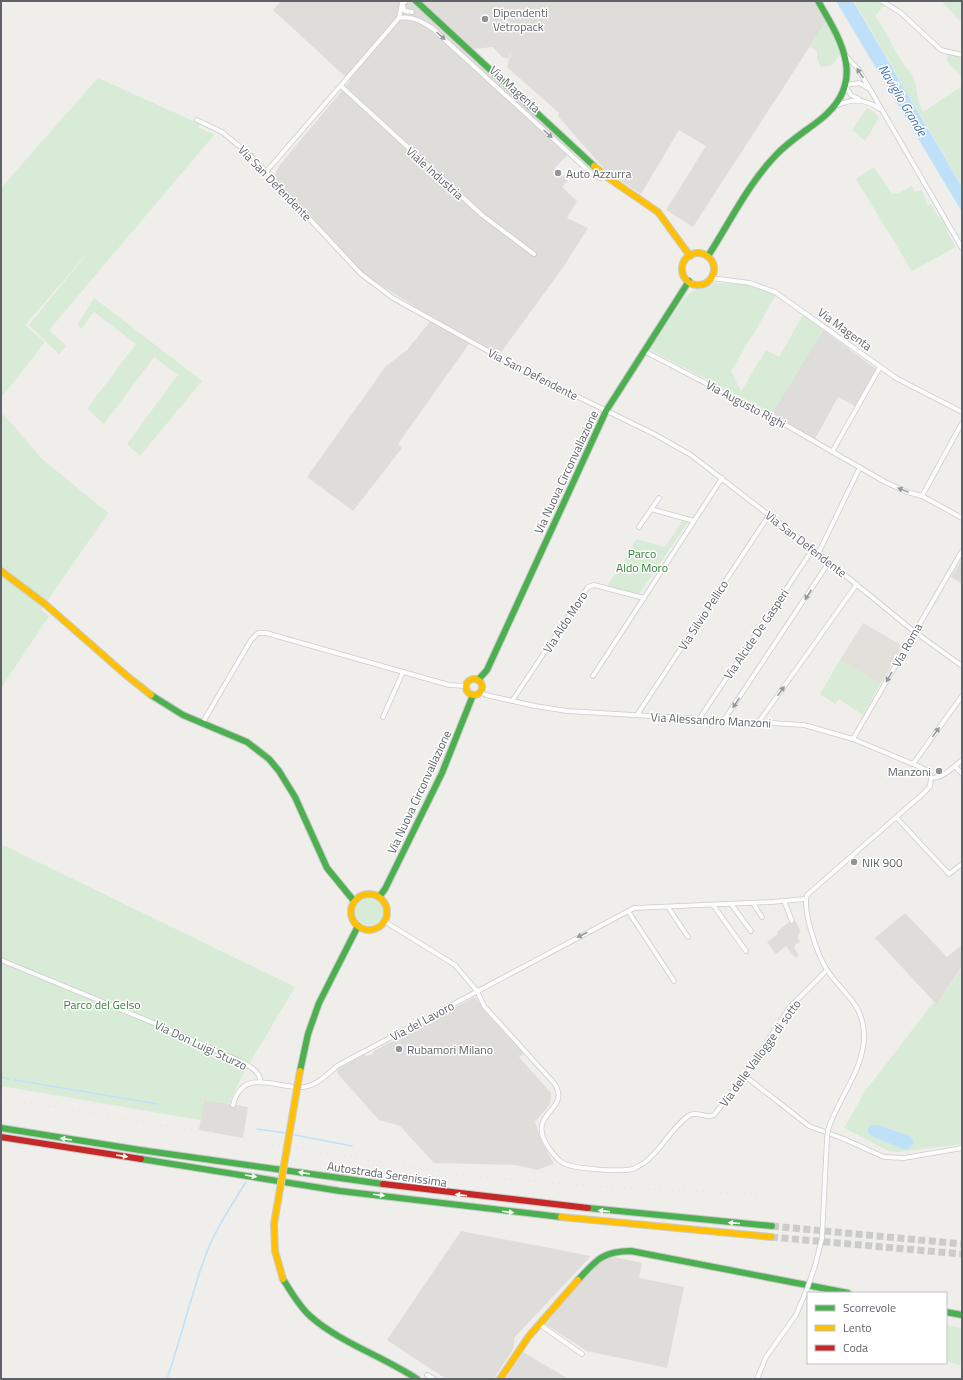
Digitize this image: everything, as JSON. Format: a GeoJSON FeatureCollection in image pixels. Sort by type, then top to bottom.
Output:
{"type":"FeatureCollection","features":[{"type":"Feature","properties":{"kind":"main road"},"geometry":{"type":"LineString","coordinates":[[708,256],[764,170],[776,155],[837,106],[846,86],[848,73],[846,56],[838,36],[818,1]]}},
{"type":"Feature","properties":{"kind":"main road","name":"Via Magenta"},"geometry":{"type":"LineString","coordinates":[[417,2],[604,175],[658,212],[690,256]]}},
{"type":"Feature","properties":{"kind":"main road"},"geometry":{"type":"LineString","coordinates":[[699,253],[708,256],[713,264],[713,274],[711,278],[703,284],[689,281],[686,278],[683,268],[690,256],[699,253]]}},
{"type":"Feature","properties":{"kind":"main road","name":"Via Nuova Circonvallazione"},"geometry":{"type":"LineString","coordinates":[[478,680],[487,670],[606,411],[689,281]]}},
{"type":"Feature","properties":{"kind":"main road"},"geometry":{"type":"LineString","coordinates":[[1,571],[29,591],[138,684],[170,708],[182,715],[248,741],[273,763],[288,785],[328,870],[354,901]]}},
{"type":"Feature","properties":{"kind":"main road"},"geometry":{"type":"LineString","coordinates":[[470,680],[478,680],[482,686],[480,692],[473,695],[467,691],[466,686],[470,680]]}},
{"type":"Feature","properties":{"kind":"main road","name":"Via Nuova Circonvallazione"},"geometry":{"type":"LineString","coordinates":[[379,897],[442,773],[473,695]]}},
{"type":"Feature","properties":{"kind":"main road"},"geometry":{"type":"LineString","coordinates":[[363,894],[374,894],[379,897],[383,901],[387,911],[384,921],[375,929],[369,930],[358,926],[354,922],[351,911],[354,901],[363,894]]}},
{"type":"Feature","properties":{"kind":"main road"},"geometry":{"type":"LineString","coordinates":[[358,926],[319,1003],[308,1034],[300,1071],[274,1224],[275,1251],[283,1279],[298,1304],[310,1317],[326,1330],[345,1341],[396,1364],[417,1379]]}},
{"type":"Feature","properties":{"kind":"main road","name":"Autostrada Serenissima"},"geometry":{"type":"LineString","coordinates":[[1,1128],[201,1159],[467,1195],[620,1212],[772,1226]]}},
{"type":"Feature","properties":{"kind":"main road","name":"Autostrada Serenissima"},"geometry":{"type":"LineString","coordinates":[[1,1137],[340,1191],[553,1217],[771,1237]]}},
{"type":"Feature","properties":{"kind":"main road"},"geometry":{"type":"LineString","coordinates":[[500,1379],[539,1324],[594,1261],[614,1252],[632,1251],[843,1292]]}},
{"type":"Feature","properties":{"kind":"main road"},"geometry":{"type":"LineString","coordinates":[[947,1312],[962,1315]]}},
{"type":"Feature","properties":{"kind":"street"},"geometry":{"type":"LineString","coordinates":[[882,1],[901,13],[937,47],[946,52],[962,55]]}},
{"type":"Feature","properties":{"kind":"street"},"geometry":{"type":"LineString","coordinates":[[403,2],[405,11],[412,12]]}},
{"type":"Feature","properties":{"kind":"street"},"geometry":{"type":"LineString","coordinates":[[266,172],[399,18],[403,2]]}},
{"type":"Feature","properties":{"kind":"street"},"geometry":{"type":"LineString","coordinates":[[399,18],[408,17],[417,2]]}},
{"type":"Feature","properties":{"kind":"street","name":"Via Magenta"},"geometry":{"type":"LineString","coordinates":[[408,17],[420,20],[432,28],[593,175],[600,178],[604,175]]}},
{"type":"Feature","properties":{"kind":"street"},"geometry":{"type":"LineString","coordinates":[[846,56],[858,69],[962,248]]}},
{"type":"Feature","properties":{"kind":"street"},"geometry":{"type":"LineString","coordinates":[[861,100],[851,94],[846,86],[859,83],[866,86],[871,91]]}},
{"type":"Feature","properties":{"kind":"street","name":"Viale Industria"},"geometry":{"type":"LineString","coordinates":[[341,86],[482,215],[534,254]]}},
{"type":"Feature","properties":{"kind":"street"},"geometry":{"type":"LineString","coordinates":[[837,106],[850,100],[861,100],[872,103],[882,110]]}},
{"type":"Feature","properties":{"kind":"street","name":"Via San Defendente"},"geometry":{"type":"LineString","coordinates":[[197,120],[222,132],[250,156],[362,274],[393,298],[507,362],[672,443],[691,455],[813,549],[915,631],[962,666]]}},
{"type":"Feature","properties":{"kind":"street","name":"Via Magenta"},"geometry":{"type":"LineString","coordinates":[[711,278],[750,283],[775,292],[880,367],[907,384],[962,412]]}},
{"type":"Feature","properties":{"kind":"street","name":"Via Augusto Righi"},"geometry":{"type":"LineString","coordinates":[[644,351],[786,425],[885,482],[907,492],[922,496],[962,518]]}},
{"type":"Feature","properties":{"kind":"street"},"geometry":{"type":"LineString","coordinates":[[832,452],[880,367]]}},
{"type":"Feature","properties":{"kind":"street"},"geometry":{"type":"LineString","coordinates":[[922,496],[962,423]]}},
{"type":"Feature","properties":{"kind":"street"},"geometry":{"type":"LineString","coordinates":[[818,554],[860,467]]}},
{"type":"Feature","properties":{"kind":"street"},"geometry":{"type":"LineString","coordinates":[[593,676],[722,478]]}},
{"type":"Feature","properties":{"kind":"street"},"geometry":{"type":"LineString","coordinates":[[639,527],[659,498]]}},
{"type":"Feature","properties":{"kind":"street"},"geometry":{"type":"LineString","coordinates":[[652,509],[694,521]]}},
{"type":"Feature","properties":{"kind":"street","name":"Via Silvio Pellico"},"geometry":{"type":"LineString","coordinates":[[637,715],[769,515]]}},
{"type":"Feature","properties":{"kind":"street","name":"Via Alcide De Gasperi"},"geometry":{"type":"LineString","coordinates":[[700,719],[813,549]]}},
{"type":"Feature","properties":{"kind":"street","name":"Via Roma"},"geometry":{"type":"LineString","coordinates":[[853,739],[962,551]]}},
{"type":"Feature","properties":{"kind":"street"},"geometry":{"type":"LineString","coordinates":[[724,720],[829,562]]}},
{"type":"Feature","properties":{"kind":"street"},"geometry":{"type":"LineString","coordinates":[[758,722],[857,584]]}},
{"type":"Feature","properties":{"kind":"street","name":"Via Aldo Moro"},"geometry":{"type":"LineString","coordinates":[[512,701],[590,586],[594,585],[644,598]]}},
{"type":"Feature","properties":{"kind":"street"},"geometry":{"type":"LineString","coordinates":[[203,722],[251,640],[258,633],[266,633],[449,685],[466,686]]}},
{"type":"Feature","properties":{"kind":"street"},"geometry":{"type":"LineString","coordinates":[[383,717],[402,672]]}},
{"type":"Feature","properties":{"kind":"street","name":"Via Alessandro Manzoni"},"geometry":{"type":"LineString","coordinates":[[480,692],[512,701],[567,711],[804,725],[853,739],[913,764],[928,771],[931,778]]}},
{"type":"Feature","properties":{"kind":"street"},"geometry":{"type":"LineString","coordinates":[[913,764],[962,696]]}},
{"type":"Feature","properties":{"kind":"street"},"geometry":{"type":"LineString","coordinates":[[757,1379],[766,1356],[796,1315],[820,1251],[824,1219],[826,1138],[835,1110],[861,1058],[864,1033],[858,1010],[852,1000],[827,970],[808,917],[805,899],[811,890],[925,792],[930,786],[931,778],[938,778],[962,760]]}},
{"type":"Feature","properties":{"kind":"street"},"geometry":{"type":"LineString","coordinates":[[955,766],[962,774]]}},
{"type":"Feature","properties":{"kind":"street"},"geometry":{"type":"LineString","coordinates":[[896,817],[948,874],[962,864]]}},
{"type":"Feature","properties":{"kind":"street"},"geometry":{"type":"LineString","coordinates":[[668,907],[805,899]]}},
{"type":"Feature","properties":{"kind":"street"},"geometry":{"type":"LineString","coordinates":[[784,901],[792,921]]}},
{"type":"Feature","properties":{"kind":"street"},"geometry":{"type":"LineString","coordinates":[[753,903],[762,917]]}},
{"type":"Feature","properties":{"kind":"street"},"geometry":{"type":"LineString","coordinates":[[731,904],[751,931]]}},
{"type":"Feature","properties":{"kind":"street"},"geometry":{"type":"LineString","coordinates":[[713,905],[746,951]]}},
{"type":"Feature","properties":{"kind":"street"},"geometry":{"type":"LineString","coordinates":[[668,907],[688,936]]}},
{"type":"Feature","properties":{"kind":"street","name":"Via del Lavoro"},"geometry":{"type":"LineString","coordinates":[[233,1105],[240,1088],[248,1083],[261,1082],[290,1087],[305,1087],[319,1081],[337,1066],[634,908],[668,907]]}},
{"type":"Feature","properties":{"kind":"street"},"geometry":{"type":"LineString","coordinates":[[628,911],[674,981]]}},
{"type":"Feature","properties":{"kind":"street","name":"Via delle Vallogge di sotto"},"geometry":{"type":"LineString","coordinates":[[384,921],[450,960],[477,991],[484,1006],[557,1088],[559,1098],[542,1121],[541,1132],[544,1139],[557,1157],[568,1165],[623,1170],[634,1168],[654,1155],[689,1116],[697,1114],[710,1117],[714,1115],[745,1076],[789,1008],[827,970]]}},
{"type":"Feature","properties":{"kind":"street","name":"Via Don Luigi Sturzo"},"geometry":{"type":"LineString","coordinates":[[1,960],[156,1024],[242,1062],[254,1069],[260,1076],[261,1082]]}},
{"type":"Feature","properties":{"kind":"street"},"geometry":{"type":"LineString","coordinates":[[745,1076],[808,1126],[844,1138],[884,1157],[904,1158],[962,1148]]}},
{"type":"Feature","properties":{"kind":"street"},"geometry":{"type":"LineString","coordinates":[[539,1324],[582,1354]]}},
{"type":"Feature","properties":{"kind":"street"},"geometry":{"type":"LineString","coordinates":[[427,1375],[434,1379]]}},
{"type":"Feature","properties":{"kind":"shaded area"},"geometry":{"type":"Polygon","coordinates":[[[281,1],[412,1],[572,150],[555,168],[568,180],[562,187],[577,201],[567,218],[588,228],[562,269],[499,355],[471,341],[398,444],[402,448],[353,511],[307,477],[386,366],[407,350],[433,318],[368,277],[351,262],[276,179],[275,175],[279,166],[350,81],[273,10],[281,1]]]}},
{"type":"Feature","properties":{"kind":"shaded area"},"geometry":{"type":"Polygon","coordinates":[[[421,1],[816,1],[827,20],[693,227],[666,210],[706,146],[679,130],[641,194],[606,171],[558,116],[559,113],[507,67],[512,48],[508,59],[502,57],[493,47],[473,49],[421,1]]]}},
{"type":"Feature","properties":{"kind":"shaded area"},"geometry":{"type":"Polygon","coordinates":[[[823,330],[876,369],[855,406],[838,397],[815,439],[772,413],[823,330]]]}},
{"type":"Feature","properties":{"kind":"shaded area"},"geometry":{"type":"Polygon","coordinates":[[[962,559],[962,584],[951,577],[962,559]]]}},
{"type":"Feature","properties":{"kind":"shaded area"},"geometry":{"type":"Polygon","coordinates":[[[863,623],[903,646],[880,684],[840,660],[863,623]]]}},
{"type":"Feature","properties":{"kind":"shaded area"},"geometry":{"type":"Polygon","coordinates":[[[905,913],[947,957],[962,945],[962,966],[937,1005],[875,938],[905,913]]]}},
{"type":"Feature","properties":{"kind":"shaded area"},"geometry":{"type":"Polygon","coordinates":[[[795,920],[800,930],[798,938],[800,942],[795,945],[794,948],[799,956],[795,958],[786,946],[776,954],[767,942],[778,934],[777,932],[790,921],[795,920]]]}},
{"type":"Feature","properties":{"kind":"shaded area"},"geometry":{"type":"Polygon","coordinates":[[[474,997],[524,1054],[519,1057],[551,1093],[550,1104],[535,1122],[542,1142],[554,1164],[537,1170],[516,1165],[434,1163],[400,1126],[379,1120],[338,1074],[337,1070],[363,1055],[367,1056],[373,1054],[374,1051],[474,997]]]}},
{"type":"Feature","properties":{"kind":"shaded area"},"geometry":{"type":"Polygon","coordinates":[[[204,1100],[248,1107],[243,1138],[199,1130],[204,1100]]]}},
{"type":"Feature","properties":{"kind":"shaded area"},"geometry":{"type":"Polygon","coordinates":[[[461,1231],[591,1256],[515,1337],[513,1349],[494,1379],[446,1379],[387,1340],[461,1231]]]}},
{"type":"Feature","properties":{"kind":"shaded area"},"geometry":{"type":"Polygon","coordinates":[[[605,1255],[642,1263],[639,1278],[684,1287],[667,1368],[587,1351],[545,1324],[605,1255]]]}},
{"type":"Feature","properties":{"kind":"shaded area"},"geometry":{"type":"Polygon","coordinates":[[[523,1352],[543,1364],[569,1379],[506,1379],[523,1352]]]}},
{"type":"Feature","properties":{"kind":"green space"},"geometry":{"type":"Polygon","coordinates":[[[854,1],[887,1],[900,9],[941,48],[962,53],[962,77],[947,61],[948,55],[936,49],[900,14],[884,5],[875,16],[901,61],[913,77],[919,103],[923,112],[962,86],[962,186],[854,1]]]}},
{"type":"Feature","properties":{"kind":"green space"},"geometry":{"type":"Polygon","coordinates":[[[942,1],[962,1],[962,23],[943,3],[942,1]]]}},
{"type":"Feature","properties":{"kind":"green space"},"geometry":{"type":"Polygon","coordinates":[[[827,20],[840,55],[831,66],[821,67],[817,59],[817,51],[809,47],[827,20]]]}},
{"type":"Feature","properties":{"kind":"green space"},"geometry":{"type":"Polygon","coordinates":[[[98,78],[200,124],[198,127],[214,135],[49,330],[66,346],[59,354],[29,325],[96,243],[25,325],[45,342],[1,398],[1,188],[98,78]]]}},
{"type":"Feature","properties":{"kind":"green space"},"geometry":{"type":"Polygon","coordinates":[[[867,108],[874,112],[879,118],[865,141],[852,130],[867,108]]]}},
{"type":"Feature","properties":{"kind":"green space"},"geometry":{"type":"Polygon","coordinates":[[[874,167],[892,194],[897,194],[912,186],[915,192],[921,190],[928,205],[931,204],[939,218],[941,217],[948,230],[947,232],[956,247],[912,271],[856,179],[874,167]]]}},
{"type":"Feature","properties":{"kind":"green space"},"geometry":{"type":"Polygon","coordinates":[[[714,283],[746,285],[762,288],[777,294],[731,371],[741,392],[766,350],[779,357],[803,315],[823,330],[772,413],[652,351],[651,348],[684,298],[696,289],[714,283]]]}},
{"type":"Feature","properties":{"kind":"green space"},"geometry":{"type":"Polygon","coordinates":[[[94,298],[202,381],[140,456],[127,444],[178,375],[154,357],[104,424],[87,409],[136,344],[94,312],[81,329],[77,325],[94,298]]]}},
{"type":"Feature","properties":{"kind":"green space"},"geometry":{"type":"Polygon","coordinates":[[[1,414],[5,416],[42,459],[108,513],[41,610],[49,616],[1,688],[1,414]]]}},
{"type":"Feature","properties":{"kind":"green space","name":"Parco Aldo Moro"},"geometry":{"type":"Polygon","coordinates":[[[683,521],[688,522],[639,594],[607,586],[624,562],[636,539],[665,547],[683,521]]]}},
{"type":"Feature","properties":{"kind":"green space"},"geometry":{"type":"Polygon","coordinates":[[[840,660],[880,684],[863,715],[839,699],[835,704],[820,694],[840,660]]]}},
{"type":"Feature","properties":{"kind":"green space","name":"Parco del Gelso"},"geometry":{"type":"Polygon","coordinates":[[[1,844],[295,987],[242,1076],[229,1104],[204,1100],[201,1120],[1,1086],[1,844]]]}},
{"type":"Feature","properties":{"kind":"green space"},"geometry":{"type":"Polygon","coordinates":[[[369,897],[379,901],[383,911],[379,921],[369,925],[359,921],[355,911],[359,901],[369,897]]]}},
{"type":"Feature","properties":{"kind":"green space"},"geometry":{"type":"Polygon","coordinates":[[[962,968],[962,1144],[898,1152],[889,1151],[844,1128],[866,1090],[934,1002],[937,1005],[962,968]]]}},
{"type":"Feature","properties":{"kind":"green space"},"geometry":{"type":"Polygon","coordinates":[[[947,1325],[962,1328],[962,1366],[947,1361],[947,1325]]]}},
{"type":"Feature","properties":{"kind":"water","name":"Naviglio Grande"},"geometry":{"type":"Polygon","coordinates":[[[836,1],[853,1],[962,187],[962,212],[836,1]]]}},
{"type":"Feature","properties":{"kind":"water"},"geometry":{"type":"Polygon","coordinates":[[[871,1125],[877,1125],[910,1136],[913,1140],[912,1144],[909,1148],[903,1149],[870,1135],[867,1130],[871,1125]]]}},
{"type":"Feature","properties":{"kind":"waterway"},"geometry":{"type":"LineString","coordinates":[[1,1077],[9,1079]]}},
{"type":"Feature","properties":{"kind":"waterway"},"geometry":{"type":"LineString","coordinates":[[15,1080],[158,1104]]}},
{"type":"Feature","properties":{"kind":"waterway"},"geometry":{"type":"LineString","coordinates":[[257,1129],[286,1133]]}},
{"type":"Feature","properties":{"kind":"waterway"},"geometry":{"type":"LineString","coordinates":[[290,1134],[352,1146]]}},
{"type":"Feature","properties":{"kind":"waterway"},"geometry":{"type":"LineString","coordinates":[[167,1379],[210,1244],[219,1226],[246,1182]]}},
{"type":"Feature","properties":{"kind":"tunnel"},"geometry":{"type":"LineString","coordinates":[[772,1226],[962,1244]]}},
{"type":"Feature","properties":{"kind":"tunnel"},"geometry":{"type":"LineString","coordinates":[[771,1237],[962,1254]]}},
{"type":"Feature","properties":{"kind":"railway"},"geometry":{"type":"LineString","coordinates":[[1,1098],[468,1176],[621,1188],[774,1195]]}},
{"type":"Feature","properties":{"kind":"traffic: fast"},"geometry":{"type":"LineString","coordinates":[[416,1],[594,166]]}},
{"type":"Feature","properties":{"kind":"traffic: fast"},"geometry":{"type":"LineString","coordinates":[[708,256],[748,191],[766,166],[786,145],[821,119],[835,105],[843,91],[847,76],[846,62],[842,47],[818,1]]}},
{"type":"Feature","properties":{"kind":"traffic: fast"},"geometry":{"type":"LineString","coordinates":[[478,680],[487,670],[606,411],[689,281]]}},
{"type":"Feature","properties":{"kind":"traffic: fast"},"geometry":{"type":"LineString","coordinates":[[151,695],[183,715],[247,742],[269,759],[279,771],[295,797],[327,868],[354,901]]}},
{"type":"Feature","properties":{"kind":"traffic: fast"},"geometry":{"type":"LineString","coordinates":[[379,897],[385,889],[442,773],[473,695]]}},
{"type":"Feature","properties":{"kind":"traffic: fast"},"geometry":{"type":"LineString","coordinates":[[300,1071],[308,1034],[319,1003],[358,926]]}},
{"type":"Feature","properties":{"kind":"traffic: fast"},"geometry":{"type":"LineString","coordinates":[[1,1128],[140,1150],[383,1184]]}},
{"type":"Feature","properties":{"kind":"traffic: fast"},"geometry":{"type":"LineString","coordinates":[[141,1159],[340,1191],[561,1217]]}},
{"type":"Feature","properties":{"kind":"traffic: fast"},"geometry":{"type":"LineString","coordinates":[[588,1208],[772,1226]]}},
{"type":"Feature","properties":{"kind":"traffic: fast"},"geometry":{"type":"LineString","coordinates":[[578,1280],[595,1262],[601,1258],[621,1251],[631,1251],[843,1292]]}},
{"type":"Feature","properties":{"kind":"traffic: fast"},"geometry":{"type":"LineString","coordinates":[[283,1279],[302,1308],[334,1334],[417,1379]]}},
{"type":"Feature","properties":{"kind":"traffic: fast"},"geometry":{"type":"LineString","coordinates":[[947,1312],[962,1315]]}},
{"type":"Feature","properties":{"kind":"traffic: slow"},"geometry":{"type":"LineString","coordinates":[[594,166],[604,175],[658,212],[690,256]]}},
{"type":"Feature","properties":{"kind":"traffic: slow"},"geometry":{"type":"LineString","coordinates":[[698,253],[709,258],[714,269],[709,280],[698,285],[687,280],[682,269],[687,258],[698,253]]}},
{"type":"Feature","properties":{"kind":"traffic: slow"},"geometry":{"type":"LineString","coordinates":[[1,571],[45,604],[127,676],[151,695]]}},
{"type":"Feature","properties":{"kind":"traffic: slow"},"geometry":{"type":"LineString","coordinates":[[471,679],[477,679],[482,684],[482,687],[480,693],[477,695],[471,695],[466,690],[466,684],[471,679]]}},
{"type":"Feature","properties":{"kind":"traffic: slow"},"geometry":{"type":"LineString","coordinates":[[372,894],[382,899],[386,905],[387,912],[386,919],[382,925],[376,929],[366,930],[356,925],[352,919],[351,909],[356,899],[362,895],[372,894]]}},
{"type":"Feature","properties":{"kind":"traffic: slow"},"geometry":{"type":"LineString","coordinates":[[283,1279],[275,1251],[274,1224],[300,1071]]}},
{"type":"Feature","properties":{"kind":"traffic: slow"},"geometry":{"type":"LineString","coordinates":[[561,1217],[771,1237]]}},
{"type":"Feature","properties":{"kind":"traffic: slow"},"geometry":{"type":"LineString","coordinates":[[500,1379],[529,1336],[578,1280]]}},
{"type":"Feature","properties":{"kind":"traffic: jam"},"geometry":{"type":"LineString","coordinates":[[1,1137],[141,1159]]}},
{"type":"Feature","properties":{"kind":"traffic: jam"},"geometry":{"type":"LineString","coordinates":[[383,1184],[588,1208]]}},
{"type":"Feature","properties":{"kind":"place","name":"Dipendenti Vetropack"},"geometry":{"type":"Point","coordinates":[485,19]}},
{"type":"Feature","properties":{"kind":"place","name":"Auto Azzurra"},"geometry":{"type":"Point","coordinates":[558,173]}},
{"type":"Feature","properties":{"kind":"place","name":"Manzoni"},"geometry":{"type":"Point","coordinates":[939,771]}},
{"type":"Feature","properties":{"kind":"place","name":"NIK 900"},"geometry":{"type":"Point","coordinates":[854,862]}},
{"type":"Feature","properties":{"kind":"place","name":"Rubamori Milano"},"geometry":{"type":"Point","coordinates":[399,1049]}}]}
